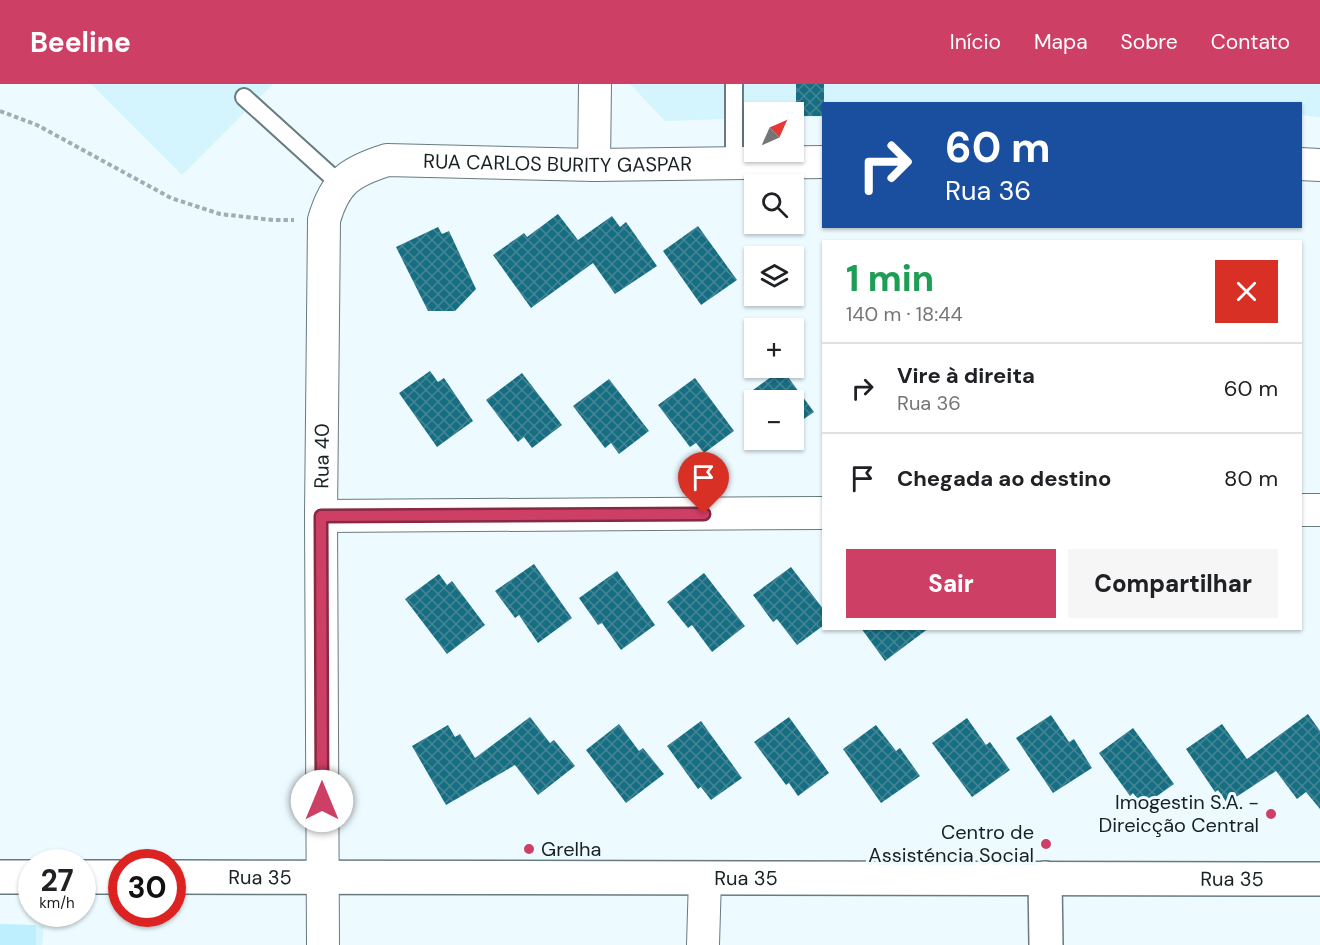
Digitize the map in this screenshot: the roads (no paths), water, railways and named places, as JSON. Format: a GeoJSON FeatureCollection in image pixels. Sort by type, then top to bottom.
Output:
{"type":"FeatureCollection","features":[{"type":"Feature","properties":{"kind":"street"},"geometry":{"type":"LineString","coordinates":[[594,165],[595,84]]}},
{"type":"Feature","properties":{"kind":"street","name":"RUA CARLOS BURITY GASPAR"},"geometry":{"type":"LineString","coordinates":[[324,220],[330,199],[340,184],[365,167],[387,160],[594,165],[822,162]]}},
{"type":"Feature","properties":{"kind":"street"},"geometry":{"type":"LineString","coordinates":[[1302,164],[1320,165]]}},
{"type":"Feature","properties":{"kind":"street","name":"Rua 40"},"geometry":{"type":"LineString","coordinates":[[323,945],[321,516],[324,220]]}},
{"type":"Feature","properties":{"kind":"street"},"geometry":{"type":"LineString","coordinates":[[1302,510],[1320,510]]}},
{"type":"Feature","properties":{"kind":"street"},"geometry":{"type":"LineString","coordinates":[[321,516],[822,513]]}},
{"type":"Feature","properties":{"kind":"street"},"geometry":{"type":"LineString","coordinates":[[0,877],[18,877]]}},
{"type":"Feature","properties":{"kind":"street","name":"Rua 35"},"geometry":{"type":"LineString","coordinates":[[186,877],[1320,879]]}},
{"type":"Feature","properties":{"kind":"street"},"geometry":{"type":"LineString","coordinates":[[703,945],[705,878]]}},
{"type":"Feature","properties":{"kind":"street"},"geometry":{"type":"LineString","coordinates":[[1045,878],[1046,945]]}},
{"type":"Feature","properties":{"kind":"lane"},"geometry":{"type":"LineString","coordinates":[[734,84],[734,162]]}},
{"type":"Feature","properties":{"kind":"lane"},"geometry":{"type":"LineString","coordinates":[[244,97],[340,184]]}},
{"type":"Feature","properties":{"kind":"place","name":"Imogestin S.A. - Direicção Central"},"geometry":{"type":"Point","coordinates":[1271,814]}},
{"type":"Feature","properties":{"kind":"place","name":"Centro de Assisténcia Social"},"geometry":{"type":"Point","coordinates":[1046,844]}},
{"type":"Feature","properties":{"kind":"place","name":"Grelha"},"geometry":{"type":"Point","coordinates":[529,849]}}]}
